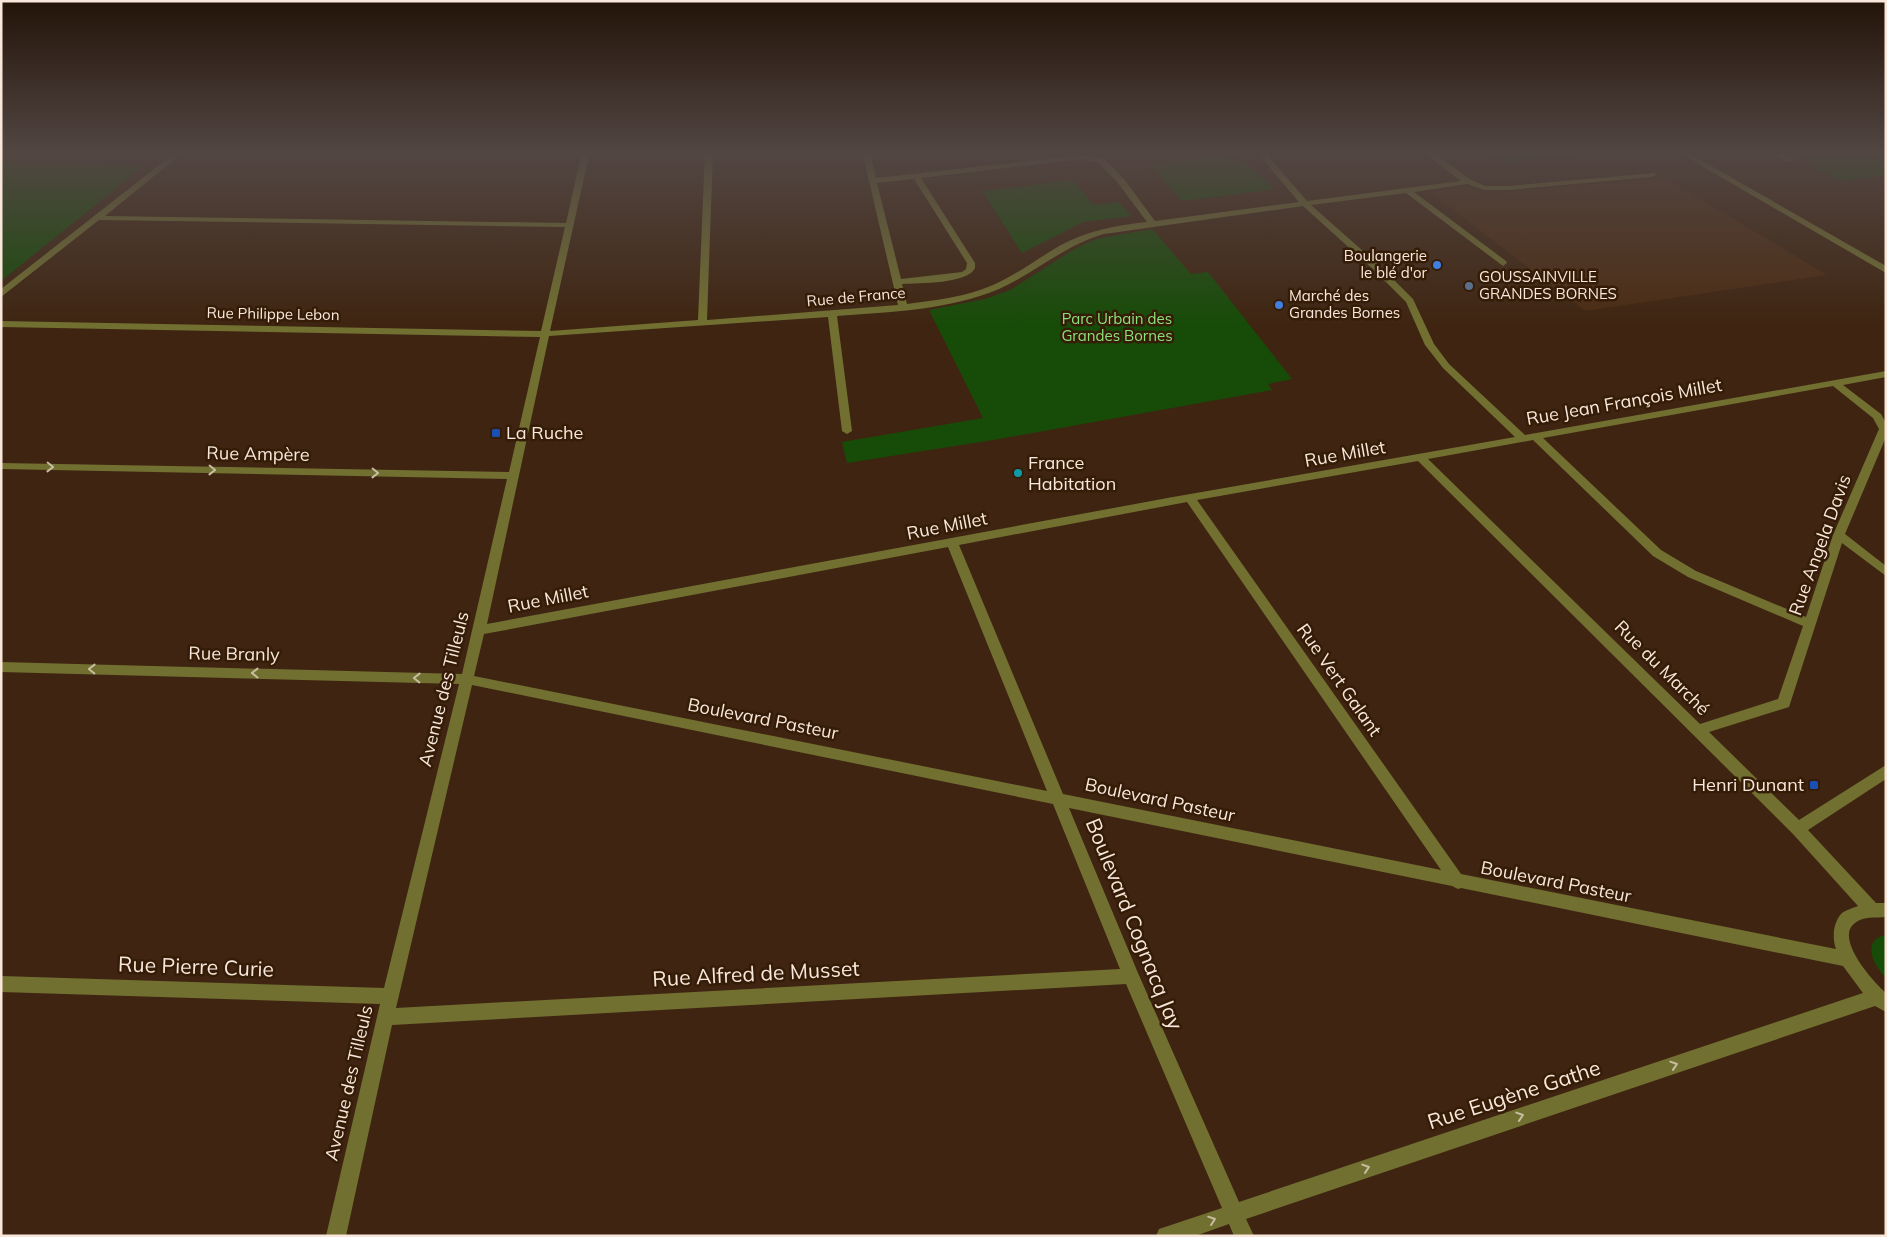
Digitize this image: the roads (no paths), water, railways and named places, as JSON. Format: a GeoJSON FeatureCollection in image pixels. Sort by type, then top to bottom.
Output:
{"type":"FeatureCollection","features":[{"type":"Feature","properties":{"kind":"street"},"geometry":{"type":"LineString","coordinates":[[1,294],[108,209]]}},
{"type":"Feature","properties":{"kind":"street","name":"Avenue des Tilleuls"},"geometry":{"type":"LineString","coordinates":[[336,1236],[384,1017],[479,630],[573,209]]}},
{"type":"Feature","properties":{"kind":"street"},"geometry":{"type":"LineString","coordinates":[[702,323],[707,209]]}},
{"type":"Feature","properties":{"kind":"street"},"geometry":{"type":"LineString","coordinates":[[881,209],[903,307]]}},
{"type":"Feature","properties":{"kind":"street"},"geometry":{"type":"LineString","coordinates":[[898,282],[959,276],[969,272],[971,263],[937,209]]}},
{"type":"Feature","properties":{"kind":"street"},"geometry":{"type":"LineString","coordinates":[[1142,209],[1153,224]]}},
{"type":"Feature","properties":{"kind":"street","name":"Rue de France"},"geometry":{"type":"LineString","coordinates":[[545,334],[832,314],[935,304],[974,295],[998,286],[1074,242],[1126,226],[1269,209]]}},
{"type":"Feature","properties":{"kind":"street"},"geometry":{"type":"LineString","coordinates":[[1310,209],[1378,269],[1410,301],[1430,345],[1446,366],[1522,438]]}},
{"type":"Feature","properties":{"kind":"street"},"geometry":{"type":"LineString","coordinates":[[1432,209],[1503,263]]}},
{"type":"Feature","properties":{"kind":"street"},"geometry":{"type":"LineString","coordinates":[[1780,209],[1886,270]]}},
{"type":"Feature","properties":{"kind":"street"},"geometry":{"type":"LineString","coordinates":[[97,218],[569,225]]}},
{"type":"Feature","properties":{"kind":"street"},"geometry":{"type":"LineString","coordinates":[[832,314],[847,431]]}},
{"type":"Feature","properties":{"kind":"street","name":"Rue Philippe Lebon"},"geometry":{"type":"LineString","coordinates":[[1,324],[545,334]]}},
{"type":"Feature","properties":{"kind":"street"},"geometry":{"type":"LineString","coordinates":[[1835,383],[1886,374]]}},
{"type":"Feature","properties":{"kind":"street","name":"Rue Jean François Millet"},"geometry":{"type":"LineString","coordinates":[[1421,458],[1534,435],[1835,383]]}},
{"type":"Feature","properties":{"kind":"street","name":"Rue Angela Davis"},"geometry":{"type":"LineString","coordinates":[[1698,730],[1784,704],[1840,535],[1884,429],[1877,416],[1835,383]]}},
{"type":"Feature","properties":{"kind":"street"},"geometry":{"type":"LineString","coordinates":[[1534,435],[1657,553],[1692,574],[1810,624]]}},
{"type":"Feature","properties":{"kind":"street","name":"Rue Millet"},"geometry":{"type":"LineString","coordinates":[[479,630],[1421,458]]}},
{"type":"Feature","properties":{"kind":"street","name":"Rue du Marché"},"geometry":{"type":"LineString","coordinates":[[1421,458],[1878,910]]}},
{"type":"Feature","properties":{"kind":"street","name":"Rue Ampère"},"geometry":{"type":"LineString","coordinates":[[1,466],[513,476]]}},
{"type":"Feature","properties":{"kind":"street","name":"Rue Vert Galant"},"geometry":{"type":"LineString","coordinates":[[1190,499],[1458,882]]}},
{"type":"Feature","properties":{"kind":"street"},"geometry":{"type":"LineString","coordinates":[[1840,535],[1886,572]]}},
{"type":"Feature","properties":{"kind":"street","name":"Boulevard Cognacq Jay"},"geometry":{"type":"LineString","coordinates":[[953,544],[1131,976],[1244,1236]]}},
{"type":"Feature","properties":{"kind":"street","name":"Rue Branly"},"geometry":{"type":"LineString","coordinates":[[1,667],[466,679]]}},
{"type":"Feature","properties":{"kind":"street","name":"Boulevard Pasteur"},"geometry":{"type":"LineString","coordinates":[[466,679],[1059,798],[1458,882],[1846,959]]}},
{"type":"Feature","properties":{"kind":"street"},"geometry":{"type":"LineString","coordinates":[[1798,830],[1886,771]]}},
{"type":"Feature","properties":{"kind":"street"},"geometry":{"type":"LineString","coordinates":[[1878,910],[1854,914],[1843,924],[1840,940],[1846,959],[1858,978],[1881,1000]]}},
{"type":"Feature","properties":{"kind":"street","name":"Rue Alfred de Musset"},"geometry":{"type":"LineString","coordinates":[[384,1017],[1131,976]]}},
{"type":"Feature","properties":{"kind":"street","name":"Rue Pierre Curie"},"geometry":{"type":"LineString","coordinates":[[1,984],[390,996]]}},
{"type":"Feature","properties":{"kind":"street","name":"Rue Eugène Gathe"},"geometry":{"type":"LineString","coordinates":[[1166,1236],[1881,1000]]}},
{"type":"Feature","properties":{"kind":"place","name":"Boulangerie le blé d'or"},"geometry":{"type":"Point","coordinates":[1437,265]}},
{"type":"Feature","properties":{"kind":"place","name":"GOUSSAINVILLE GRANDES BORNES"},"geometry":{"type":"Point","coordinates":[1469,286]}},
{"type":"Feature","properties":{"kind":"place","name":"Marché des Grandes Bornes"},"geometry":{"type":"Point","coordinates":[1279,305]}},
{"type":"Feature","properties":{"kind":"place","name":"La Ruche"},"geometry":{"type":"Point","coordinates":[496,433]}},
{"type":"Feature","properties":{"kind":"place","name":"France Habitation"},"geometry":{"type":"Point","coordinates":[1018,473]}},
{"type":"Feature","properties":{"kind":"place","name":"Henri Dunant"},"geometry":{"type":"Point","coordinates":[1814,785]}},
{"type":"Feature","properties":{"kind":"park label","name":"Parc Urbain des Grandes Bornes"},"geometry":{"type":"Point","coordinates":[1117,328]}}]}
